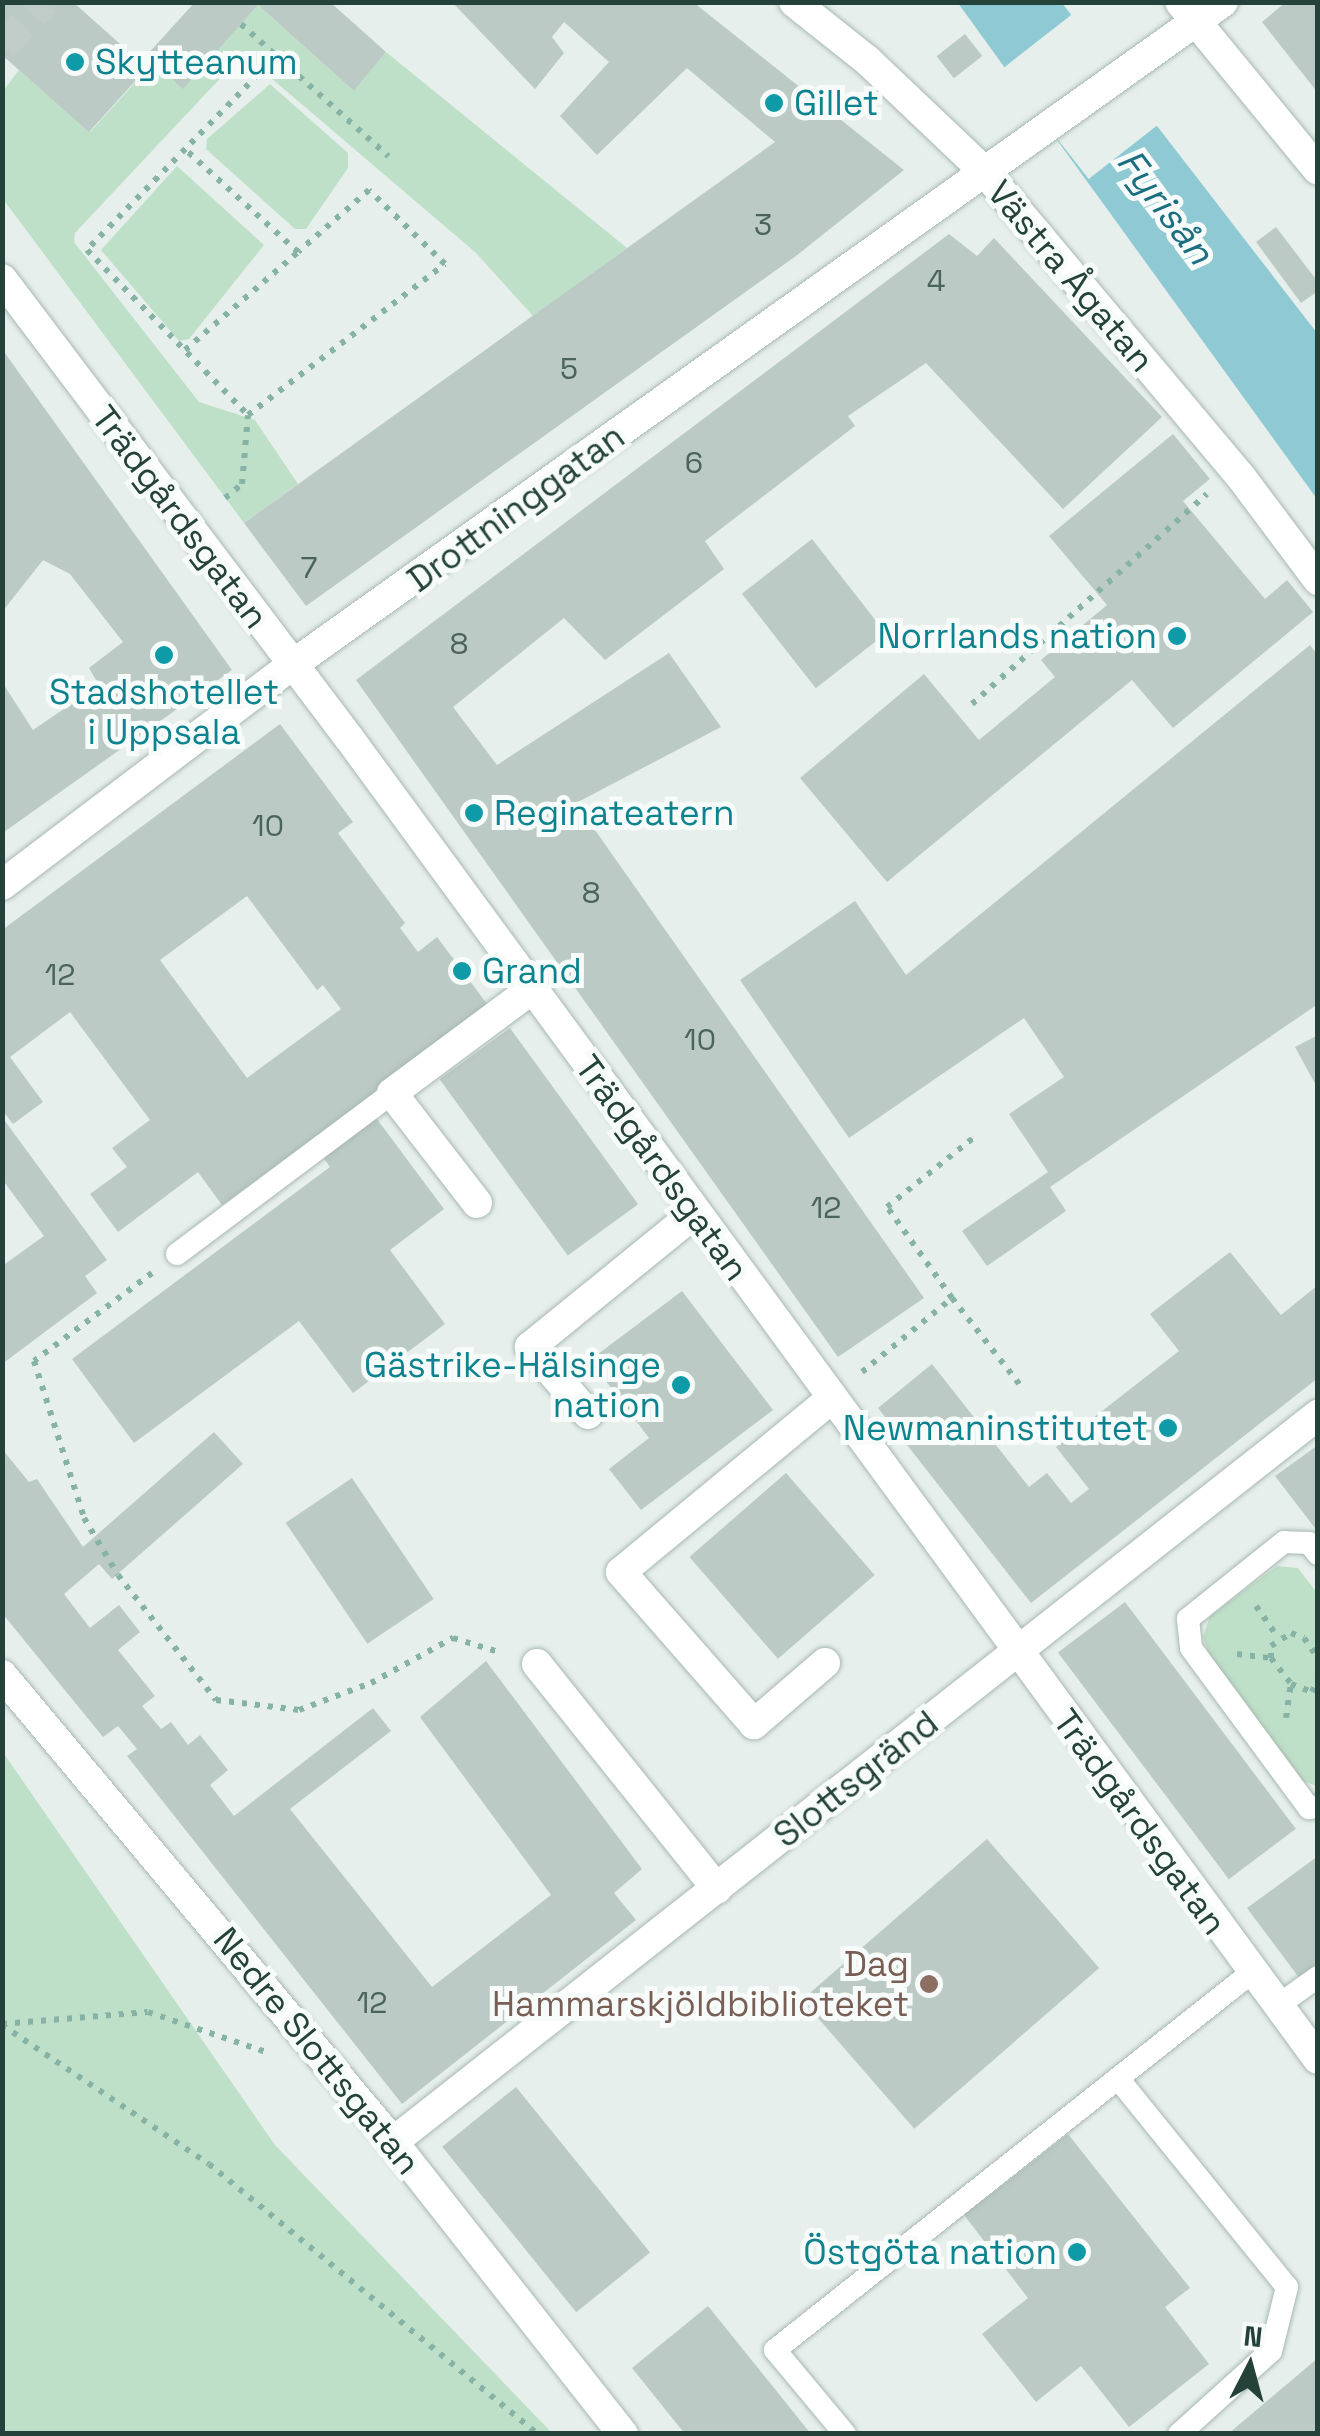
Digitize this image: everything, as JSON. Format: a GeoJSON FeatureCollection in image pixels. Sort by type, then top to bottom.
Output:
{"type":"FeatureCollection","features":[{"type":"Feature","properties":{"kind":"street","name":"Västra Ågatan"},"geometry":{"type":"LineString","coordinates":[[794,2],[867,60],[984,172],[1234,470],[1318,580]]}},
{"type":"Feature","properties":{"kind":"street"},"geometry":{"type":"LineString","coordinates":[[1222,2],[1188,12],[1318,170]]}},
{"type":"Feature","properties":{"kind":"street","name":"Drottninggatan"},"geometry":{"type":"LineString","coordinates":[[2,884],[292,665],[1132,69],[1188,12]]}},
{"type":"Feature","properties":{"kind":"street","name":"Trädgårdsgatan"},"geometry":{"type":"LineString","coordinates":[[2,279],[532,989],[1015,1653],[1318,2059]]}},
{"type":"Feature","properties":{"kind":"street"},"geometry":{"type":"LineString","coordinates":[[476,1202],[392,1093],[532,989]]}},
{"type":"Feature","properties":{"kind":"street"},"geometry":{"type":"LineString","coordinates":[[588,1414],[530,1347],[696,1213]]}},
{"type":"Feature","properties":{"kind":"street"},"geometry":{"type":"LineString","coordinates":[[824,1663],[754,1724],[621,1572],[831,1399]]}},
{"type":"Feature","properties":{"kind":"street","name":"Slottsgränd"},"geometry":{"type":"LineString","coordinates":[[393,2142],[1318,1414]]}},
{"type":"Feature","properties":{"kind":"street"},"geometry":{"type":"LineString","coordinates":[[537,1664],[717,1889]]}},
{"type":"Feature","properties":{"kind":"street","name":"Nedre Slottsgatan"},"geometry":{"type":"LineString","coordinates":[[2,1675],[393,2142],[623,2434]]}},
{"type":"Feature","properties":{"kind":"lane"},"geometry":{"type":"LineString","coordinates":[[178,1254],[392,1093]]}},
{"type":"Feature","properties":{"kind":"lane"},"geometry":{"type":"LineString","coordinates":[[1318,1554],[1309,1543],[1284,1542],[1188,1619],[1191,1648],[1309,1808],[1318,1807]]}},
{"type":"Feature","properties":{"kind":"lane"},"geometry":{"type":"LineString","coordinates":[[845,2434],[775,2350],[1120,2081],[1251,1973]]}},
{"type":"Feature","properties":{"kind":"lane"},"geometry":{"type":"LineString","coordinates":[[1277,2006],[1318,1977]]}},
{"type":"Feature","properties":{"kind":"lane"},"geometry":{"type":"LineString","coordinates":[[1120,2081],[1287,2287],[1272,2351],[1179,2434]]}},
{"type":"Feature","properties":{"kind":"path"},"geometry":{"type":"LineString","coordinates":[[240,24],[388,156]]}},
{"type":"Feature","properties":{"kind":"path"},"geometry":{"type":"LineString","coordinates":[[248,415],[87,250],[276,56]]}},
{"type":"Feature","properties":{"kind":"path"},"geometry":{"type":"LineString","coordinates":[[185,149],[298,252]]}},
{"type":"Feature","properties":{"kind":"path"},"geometry":{"type":"LineString","coordinates":[[185,350],[370,190],[445,264],[248,415],[242,484],[225,498]]}},
{"type":"Feature","properties":{"kind":"path"},"geometry":{"type":"LineString","coordinates":[[972,704],[1234,470]]}},
{"type":"Feature","properties":{"kind":"path"},"geometry":{"type":"LineString","coordinates":[[973,1138],[887,1207],[1023,1389]]}},
{"type":"Feature","properties":{"kind":"path"},"geometry":{"type":"LineString","coordinates":[[178,1254],[34,1361],[84,1518],[118,1575],[216,1700],[299,1710],[372,1683],[454,1638],[537,1664]]}},
{"type":"Feature","properties":{"kind":"path"},"geometry":{"type":"LineString","coordinates":[[831,1399],[952,1298]]}},
{"type":"Feature","properties":{"kind":"path"},"geometry":{"type":"LineString","coordinates":[[1318,1658],[1316,1646],[1291,1634],[1270,1646],[1270,1658],[1290,1684],[1312,1692],[1318,1679]]}},
{"type":"Feature","properties":{"kind":"path"},"geometry":{"type":"LineString","coordinates":[[2,2024],[148,2012],[275,2055]]}},
{"type":"Feature","properties":{"kind":"path"},"geometry":{"type":"LineString","coordinates":[[2,2024],[209,2164],[538,2434]]}},
{"type":"Feature","properties":{"kind":"green space"},"geometry":{"type":"Polygon","coordinates":[[[258,5],[354,91],[386,52],[627,248],[533,316],[475,252],[243,54],[75,233],[74,242],[199,402],[255,420],[298,484],[244,523],[3,199],[3,91],[19,70],[90,132],[153,63],[183,88],[258,5]]]}},
{"type":"Feature","properties":{"kind":"green space"},"geometry":{"type":"Polygon","coordinates":[[[270,84],[348,153],[348,168],[306,229],[295,229],[206,149],[207,139],[270,84]]]}},
{"type":"Feature","properties":{"kind":"green space"},"geometry":{"type":"Polygon","coordinates":[[[177,166],[264,245],[189,339],[179,341],[101,250],[177,166]]]}},
{"type":"Feature","properties":{"kind":"green space"},"geometry":{"type":"Polygon","coordinates":[[[1277,1566],[1298,1568],[1317,1593],[1317,1786],[1303,1781],[1211,1659],[1203,1637],[1210,1616],[1277,1566]]]}},
{"type":"Feature","properties":{"kind":"green space"},"geometry":{"type":"Polygon","coordinates":[[[2,1751],[275,2145],[552,2433],[3,2433],[2,1751]]]}},
{"type":"Feature","properties":{"kind":"water","name":"Fyrisån"},"geometry":{"type":"Polygon","coordinates":[[[958,3],[1062,3],[1317,333],[1317,499],[958,3]]]}},
{"type":"Feature","properties":{"kind":"pier"},"geometry":{"type":"Polygon","coordinates":[[[1075,12],[1161,122],[1089,179],[1003,69],[1075,12]]]}},
{"type":"Feature","properties":{"kind":"building","name":"Skytteanum"},"geometry":{"type":"Polygon","coordinates":[[[2,2],[73,2],[147,68],[89,132],[2,55],[2,2]]]}},
{"type":"Feature","properties":{"kind":"building"},"geometry":{"type":"Polygon","coordinates":[[[195,2],[330,2],[386,52],[354,91],[258,5],[183,89],[146,56],[195,2]]]}},
{"type":"Feature","properties":{"kind":"building"},"geometry":{"type":"Polygon","coordinates":[[[452,2],[693,2],[904,170],[796,256],[306,606],[244,523],[775,142],[687,68],[597,155],[560,116],[609,62],[564,22],[552,37],[564,53],[535,89],[452,2]]]}},
{"type":"Feature","properties":{"kind":"building"},"geometry":{"type":"Polygon","coordinates":[[[1286,2],[1318,2],[1318,93],[1262,22],[1286,2]]]}},
{"type":"Feature","properties":{"kind":"building"},"geometry":{"type":"Polygon","coordinates":[[[965,34],[982,56],[954,78],[937,56],[965,34]]]}},
{"type":"Feature","properties":{"kind":"building"},"geometry":{"type":"Polygon","coordinates":[[[1276,227],[1318,282],[1318,291],[1301,303],[1256,242],[1276,227]]]}},
{"type":"Feature","properties":{"kind":"building"},"geometry":{"type":"Polygon","coordinates":[[[949,234],[977,256],[994,238],[1162,417],[1063,509],[926,363],[848,416],[855,426],[705,541],[724,569],[605,660],[564,618],[453,707],[497,765],[669,653],[721,727],[576,803],[924,1298],[838,1357],[356,680],[949,234]]]}},
{"type":"Feature","properties":{"kind":"building","name":"Stadshotellet i Uppsala"},"geometry":{"type":"Polygon","coordinates":[[[2,349],[232,670],[4,832],[2,682],[33,730],[99,685],[89,668],[123,642],[70,574],[43,560],[2,612],[2,349]]]}},
{"type":"Feature","properties":{"kind":"building","name":"Norrlands nation"},"geometry":{"type":"Polygon","coordinates":[[[1173,434],[1210,479],[1183,501],[1265,599],[1287,580],[1313,612],[1173,728],[1132,680],[887,882],[800,778],[924,674],[979,740],[1055,677],[1041,660],[1107,605],[1049,536],[1173,434]]]}},
{"type":"Feature","properties":{"kind":"building"},"geometry":{"type":"Polygon","coordinates":[[[812,539],[886,634],[816,688],[742,594],[812,539]]]}},
{"type":"Feature","properties":{"kind":"building"},"geometry":{"type":"Polygon","coordinates":[[[1310,645],[1318,656],[1318,1004],[1050,1187],[1066,1211],[987,1266],[962,1231],[1048,1172],[1009,1114],[1064,1077],[1024,1018],[849,1138],[740,980],[855,901],[906,975],[1310,645]]]}},
{"type":"Feature","properties":{"kind":"building"},"geometry":{"type":"Polygon","coordinates":[[[280,724],[353,822],[338,833],[405,923],[400,928],[418,952],[437,937],[490,1008],[365,1103],[444,1209],[390,1250],[445,1324],[353,1393],[299,1321],[134,1443],[72,1359],[330,1167],[311,1140],[222,1205],[198,1172],[118,1232],[90,1194],[127,1167],[112,1148],[150,1120],[70,1012],[10,1057],[43,1102],[13,1124],[2,1110],[2,930],[280,724]],[[247,896],[160,960],[247,1078],[341,1009],[323,985],[317,990],[247,896]]]}},
{"type":"Feature","properties":{"kind":"building"},"geometry":{"type":"Polygon","coordinates":[[[510,1028],[638,1204],[568,1256],[440,1079],[510,1028]]]}},
{"type":"Feature","properties":{"kind":"building"},"geometry":{"type":"Polygon","coordinates":[[[1318,1035],[1318,1089],[1295,1047],[1318,1035]]]}},
{"type":"Feature","properties":{"kind":"building"},"geometry":{"type":"Polygon","coordinates":[[[2,1117],[107,1260],[85,1276],[97,1293],[2,1364],[2,1266],[44,1236],[2,1179],[2,1117]]]}},
{"type":"Feature","properties":{"kind":"building","name":"Newmaninstitutet"},"geometry":{"type":"Polygon","coordinates":[[[1230,1252],[1281,1315],[1318,1285],[1318,1378],[1031,1603],[878,1408],[932,1364],[1029,1487],[1047,1473],[1071,1503],[1089,1489],[1056,1447],[1179,1351],[1150,1314],[1230,1252]]]}},
{"type":"Feature","properties":{"kind":"building","name":"Gästrike-Hälsinge nation"},"geometry":{"type":"Polygon","coordinates":[[[682,1291],[773,1410],[641,1510],[609,1469],[649,1438],[590,1360],[682,1291]]]}},
{"type":"Feature","properties":{"kind":"building"},"geometry":{"type":"Polygon","coordinates":[[[214,1432],[243,1464],[112,1579],[99,1564],[64,1594],[90,1628],[119,1605],[140,1632],[118,1650],[155,1696],[142,1706],[161,1729],[171,1722],[188,1745],[200,1735],[228,1770],[210,1785],[234,1816],[373,1708],[391,1731],[290,1809],[432,1987],[551,1895],[420,1717],[486,1661],[642,1869],[614,1893],[636,1920],[402,2104],[127,1756],[137,1749],[118,1726],[103,1737],[2,1613],[2,1449],[29,1482],[37,1479],[83,1547],[214,1432]]]}},
{"type":"Feature","properties":{"kind":"building"},"geometry":{"type":"Polygon","coordinates":[[[1318,1445],[1318,1532],[1275,1476],[1318,1445]]]}},
{"type":"Feature","properties":{"kind":"building"},"geometry":{"type":"Polygon","coordinates":[[[786,1473],[875,1575],[778,1659],[689,1557],[786,1473]]]}},
{"type":"Feature","properties":{"kind":"building"},"geometry":{"type":"Polygon","coordinates":[[[352,1478],[434,1599],[367,1644],[286,1523],[352,1478]]]}},
{"type":"Feature","properties":{"kind":"building"},"geometry":{"type":"Polygon","coordinates":[[[1125,1602],[1296,1829],[1229,1879],[1058,1653],[1125,1602]]]}},
{"type":"Feature","properties":{"kind":"building"},"geometry":{"type":"Polygon","coordinates":[[[987,1839],[1099,1968],[914,2129],[802,2000],[987,1839]]]}},
{"type":"Feature","properties":{"kind":"building"},"geometry":{"type":"Polygon","coordinates":[[[1318,1856],[1318,1966],[1300,1979],[1247,1908],[1318,1856]]]}},
{"type":"Feature","properties":{"kind":"building"},"geometry":{"type":"Polygon","coordinates":[[[516,2087],[650,2253],[576,2312],[442,2147],[516,2087]]]}},
{"type":"Feature","properties":{"kind":"building","name":"Östgöta nation"},"geometry":{"type":"Polygon","coordinates":[[[1068,2134],[1190,2288],[1165,2307],[1209,2364],[1129,2427],[1081,2366],[1036,2402],[982,2334],[1028,2298],[964,2215],[1068,2134]]]}},
{"type":"Feature","properties":{"kind":"building"},"geometry":{"type":"Polygon","coordinates":[[[708,2306],[811,2434],[685,2434],[632,2368],[708,2306]]]}},
{"type":"Feature","properties":{"kind":"building"},"geometry":{"type":"Polygon","coordinates":[[[1318,2358],[1318,2434],[1228,2434],[1318,2358]]]}},
{"type":"Feature","properties":{"kind":"tunnel"},"geometry":{"type":"LineString","coordinates":[[2,47],[45,2]]}},
{"type":"Feature","properties":{"kind":"place","name":"Skytteanum"},"geometry":{"type":"Point","coordinates":[75,62]}},
{"type":"Feature","properties":{"kind":"place","name":"Gillet"},"geometry":{"type":"Point","coordinates":[774,103]}},
{"type":"Feature","properties":{"kind":"place","name":"Norrlands nation"},"geometry":{"type":"Point","coordinates":[1177,636]}},
{"type":"Feature","properties":{"kind":"place","name":"Stadshotellet i Uppsala"},"geometry":{"type":"Point","coordinates":[164,655]}},
{"type":"Feature","properties":{"kind":"place","name":"Reginateatern"},"geometry":{"type":"Point","coordinates":[474,813]}},
{"type":"Feature","properties":{"kind":"place","name":"Grand"},"geometry":{"type":"Point","coordinates":[462,971]}},
{"type":"Feature","properties":{"kind":"place","name":"Gästrike-Hälsinge nation"},"geometry":{"type":"Point","coordinates":[681,1385]}},
{"type":"Feature","properties":{"kind":"place","name":"Newmaninstitutet"},"geometry":{"type":"Point","coordinates":[1168,1428]}},
{"type":"Feature","properties":{"kind":"place","name":"Dag Hammarskjöldbiblioteket"},"geometry":{"type":"Point","coordinates":[929,1984]}},
{"type":"Feature","properties":{"kind":"place","name":"Östgöta nation"},"geometry":{"type":"Point","coordinates":[1077,2252]}}]}
